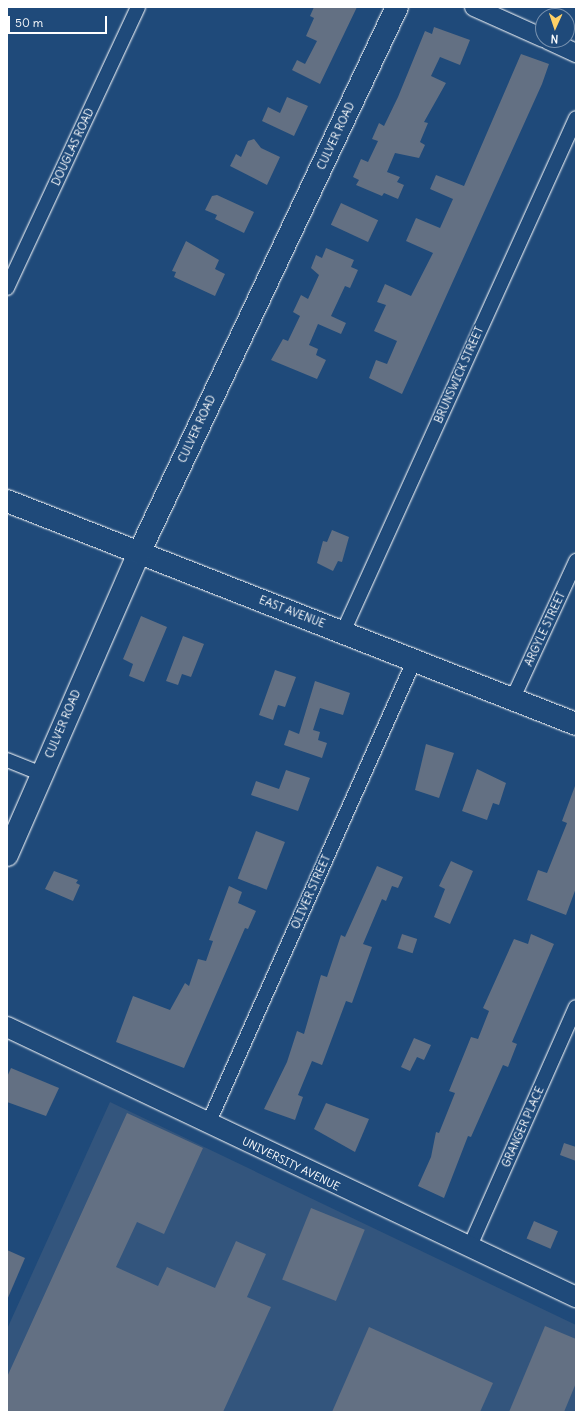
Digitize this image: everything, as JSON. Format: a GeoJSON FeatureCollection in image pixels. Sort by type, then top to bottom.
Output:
{"type":"FeatureCollection","features":[{"type":"Feature","properties":{"kind":"main road","name":"CULVER ROAD"},"geometry":{"type":"LineString","coordinates":[[7,855],[139,553],[397,7]]}},
{"type":"Feature","properties":{"kind":"main road","name":"EAST AVENUE"},"geometry":{"type":"LineString","coordinates":[[7,501],[414,661],[513,698],[576,724]]}},
{"type":"Feature","properties":{"kind":"main road","name":"UNIVERSITY AVENUE"},"geometry":{"type":"LineString","coordinates":[[7,1027],[208,1124],[576,1297]]}},
{"type":"Feature","properties":{"kind":"street","name":"DOUGLAS ROAD"},"geometry":{"type":"LineString","coordinates":[[7,288],[138,7]]}},
{"type":"Feature","properties":{"kind":"street"},"geometry":{"type":"LineString","coordinates":[[474,7],[535,34]]}},
{"type":"Feature","properties":{"kind":"street"},"geometry":{"type":"LineString","coordinates":[[565,48],[576,53]]}},
{"type":"Feature","properties":{"kind":"street","name":"BRUNSWICK STREET"},"geometry":{"type":"LineString","coordinates":[[343,632],[576,118]]}},
{"type":"Feature","properties":{"kind":"street","name":"ARGYLE STREET"},"geometry":{"type":"LineString","coordinates":[[513,698],[576,561]]}},
{"type":"Feature","properties":{"kind":"street","name":"OLIVER STREET"},"geometry":{"type":"LineString","coordinates":[[208,1124],[414,661]]}},
{"type":"Feature","properties":{"kind":"street"},"geometry":{"type":"LineString","coordinates":[[7,760],[42,774]]}},
{"type":"Feature","properties":{"kind":"street","name":"GRANGER PLACE"},"geometry":{"type":"LineString","coordinates":[[470,1246],[576,1008]]}},
{"type":"Feature","properties":{"kind":"shaded area"},"geometry":{"type":"Polygon","coordinates":[[[110,1102],[576,1325],[576,1412],[7,1412],[7,1329],[110,1102]]]}},
{"type":"Feature","properties":{"kind":"building"},"geometry":{"type":"Polygon","coordinates":[[[314,7],[357,7],[320,84],[292,70],[297,60],[305,64],[317,41],[306,36],[314,18],[310,16],[314,7]]]}},
{"type":"Feature","properties":{"kind":"building"},"geometry":{"type":"Polygon","coordinates":[[[434,27],[470,40],[460,65],[440,57],[431,76],[446,83],[424,122],[428,123],[420,142],[425,145],[419,158],[395,153],[387,172],[400,177],[397,182],[404,185],[398,199],[384,193],[382,196],[356,185],[359,180],[353,177],[361,159],[368,162],[378,141],[372,139],[379,123],[384,126],[398,97],[425,31],[432,34],[434,27]]]}},
{"type":"Feature","properties":{"kind":"building"},"geometry":{"type":"Polygon","coordinates":[[[521,54],[549,64],[542,84],[402,394],[369,378],[376,360],[387,364],[397,341],[374,331],[386,305],[377,302],[385,284],[411,296],[433,253],[406,241],[416,218],[440,228],[453,199],[430,189],[436,175],[464,186],[521,54]]]}},
{"type":"Feature","properties":{"kind":"building"},"geometry":{"type":"Polygon","coordinates":[[[287,97],[308,106],[294,136],[262,121],[268,107],[280,113],[287,97]]]}},
{"type":"Feature","properties":{"kind":"building"},"geometry":{"type":"Polygon","coordinates":[[[254,139],[261,148],[280,157],[267,185],[230,166],[236,154],[241,157],[248,141],[254,139]]]}},
{"type":"Feature","properties":{"kind":"building"},"geometry":{"type":"Polygon","coordinates":[[[217,195],[254,212],[244,233],[215,219],[217,215],[205,210],[212,196],[217,195]]]}},
{"type":"Feature","properties":{"kind":"building"},"geometry":{"type":"Polygon","coordinates":[[[341,203],[378,220],[368,242],[331,225],[341,203]]]}},
{"type":"Feature","properties":{"kind":"building"},"geometry":{"type":"Polygon","coordinates":[[[186,241],[219,260],[215,269],[225,274],[215,296],[174,277],[176,272],[172,271],[186,241]]]}},
{"type":"Feature","properties":{"kind":"building"},"geometry":{"type":"Polygon","coordinates":[[[326,248],[354,260],[351,267],[358,270],[350,288],[345,286],[331,316],[346,323],[341,334],[318,324],[309,345],[318,349],[316,355],[326,360],[317,379],[271,360],[283,339],[288,341],[300,316],[293,312],[301,295],[308,299],[319,275],[311,268],[316,255],[322,258],[326,248]]]}},
{"type":"Feature","properties":{"kind":"building"},"geometry":{"type":"Polygon","coordinates":[[[332,530],[349,537],[342,562],[338,561],[333,571],[317,563],[323,541],[327,542],[332,530]]]}},
{"type":"Feature","properties":{"kind":"building"},"geometry":{"type":"Polygon","coordinates":[[[141,616],[167,627],[144,682],[129,676],[133,664],[123,659],[141,616]]]}},
{"type":"Feature","properties":{"kind":"building"},"geometry":{"type":"Polygon","coordinates":[[[183,636],[204,644],[191,677],[182,674],[178,685],[166,681],[183,636]]]}},
{"type":"Feature","properties":{"kind":"building"},"geometry":{"type":"Polygon","coordinates":[[[275,670],[296,677],[285,707],[278,705],[273,720],[259,715],[275,670]]]}},
{"type":"Feature","properties":{"kind":"building"},"geometry":{"type":"Polygon","coordinates":[[[315,681],[350,693],[343,715],[320,708],[313,730],[320,732],[318,740],[327,743],[322,758],[284,745],[289,730],[299,734],[315,681]]]}},
{"type":"Feature","properties":{"kind":"building"},"geometry":{"type":"Polygon","coordinates":[[[426,744],[454,753],[439,798],[415,790],[426,744]]]}},
{"type":"Feature","properties":{"kind":"building"},"geometry":{"type":"Polygon","coordinates":[[[477,769],[506,783],[499,805],[493,803],[487,820],[462,811],[477,769]]]}},
{"type":"Feature","properties":{"kind":"building"},"geometry":{"type":"Polygon","coordinates":[[[286,770],[310,778],[298,811],[251,795],[256,781],[279,789],[286,770]]]}},
{"type":"Feature","properties":{"kind":"building"},"geometry":{"type":"Polygon","coordinates":[[[575,786],[576,888],[566,915],[527,900],[538,870],[547,873],[567,823],[562,821],[575,786]]]}},
{"type":"Feature","properties":{"kind":"building"},"geometry":{"type":"Polygon","coordinates":[[[256,831],[285,842],[267,890],[238,879],[256,831]]]}},
{"type":"Feature","properties":{"kind":"building"},"geometry":{"type":"Polygon","coordinates":[[[451,861],[473,871],[450,924],[434,917],[445,889],[439,886],[451,861]]]}},
{"type":"Feature","properties":{"kind":"building"},"geometry":{"type":"Polygon","coordinates":[[[377,866],[403,877],[398,888],[392,886],[386,901],[382,899],[363,944],[372,947],[352,1003],[346,1001],[322,1065],[312,1061],[298,1095],[303,1097],[295,1120],[264,1109],[287,1062],[297,1031],[304,1034],[321,975],[327,977],[341,935],[345,937],[377,866]]]}},
{"type":"Feature","properties":{"kind":"building"},"geometry":{"type":"Polygon","coordinates":[[[54,871],[78,880],[76,883],[80,885],[73,901],[45,889],[54,871]]]}},
{"type":"Feature","properties":{"kind":"building"},"geometry":{"type":"Polygon","coordinates":[[[229,886],[242,892],[238,903],[256,911],[248,929],[245,928],[184,1068],[116,1042],[133,996],[170,1010],[185,983],[189,986],[198,959],[206,961],[213,941],[209,940],[229,886]]]}},
{"type":"Feature","properties":{"kind":"building"},"geometry":{"type":"Polygon","coordinates":[[[402,934],[417,939],[413,953],[397,948],[402,934]]]}},
{"type":"Feature","properties":{"kind":"building"},"geometry":{"type":"Polygon","coordinates":[[[531,934],[554,944],[512,1042],[517,1044],[508,1067],[503,1065],[471,1137],[468,1136],[444,1198],[418,1186],[431,1157],[436,1132],[439,1133],[455,1093],[449,1091],[471,1037],[478,1039],[489,1011],[483,1008],[514,939],[528,944],[531,934]]]}},
{"type":"Feature","properties":{"kind":"building"},"geometry":{"type":"Polygon","coordinates":[[[414,1038],[431,1045],[424,1060],[417,1057],[410,1071],[401,1067],[414,1038]]]}},
{"type":"Feature","properties":{"kind":"building"},"geometry":{"type":"Polygon","coordinates":[[[11,1068],[59,1088],[46,1116],[7,1102],[7,1077],[11,1068]]]}},
{"type":"Feature","properties":{"kind":"building"},"geometry":{"type":"Polygon","coordinates":[[[326,1103],[369,1119],[355,1152],[314,1129],[326,1103]]]}},
{"type":"Feature","properties":{"kind":"building"},"geometry":{"type":"Polygon","coordinates":[[[127,1113],[203,1148],[164,1234],[137,1222],[116,1267],[158,1286],[167,1267],[215,1288],[236,1241],[266,1254],[247,1297],[271,1307],[223,1412],[7,1412],[7,1377],[127,1113]]]}},
{"type":"Feature","properties":{"kind":"building"},"geometry":{"type":"Polygon","coordinates":[[[564,1143],[576,1147],[576,1161],[560,1155],[564,1143]]]}},
{"type":"Feature","properties":{"kind":"building"},"geometry":{"type":"Polygon","coordinates":[[[311,1208],[365,1230],[336,1301],[282,1279],[311,1208]]]}},
{"type":"Feature","properties":{"kind":"building"},"geometry":{"type":"Polygon","coordinates":[[[534,1221],[558,1231],[551,1249],[527,1238],[534,1221]]]}},
{"type":"Feature","properties":{"kind":"building"},"geometry":{"type":"Polygon","coordinates":[[[7,1250],[25,1258],[7,1300],[7,1250]]]}},
{"type":"Feature","properties":{"kind":"building"},"geometry":{"type":"Polygon","coordinates":[[[545,1326],[576,1339],[576,1383],[564,1412],[509,1412],[545,1326]]]}},
{"type":"Feature","properties":{"kind":"building"},"geometry":{"type":"Polygon","coordinates":[[[369,1327],[493,1383],[480,1412],[332,1412],[369,1327]]]}}]}
